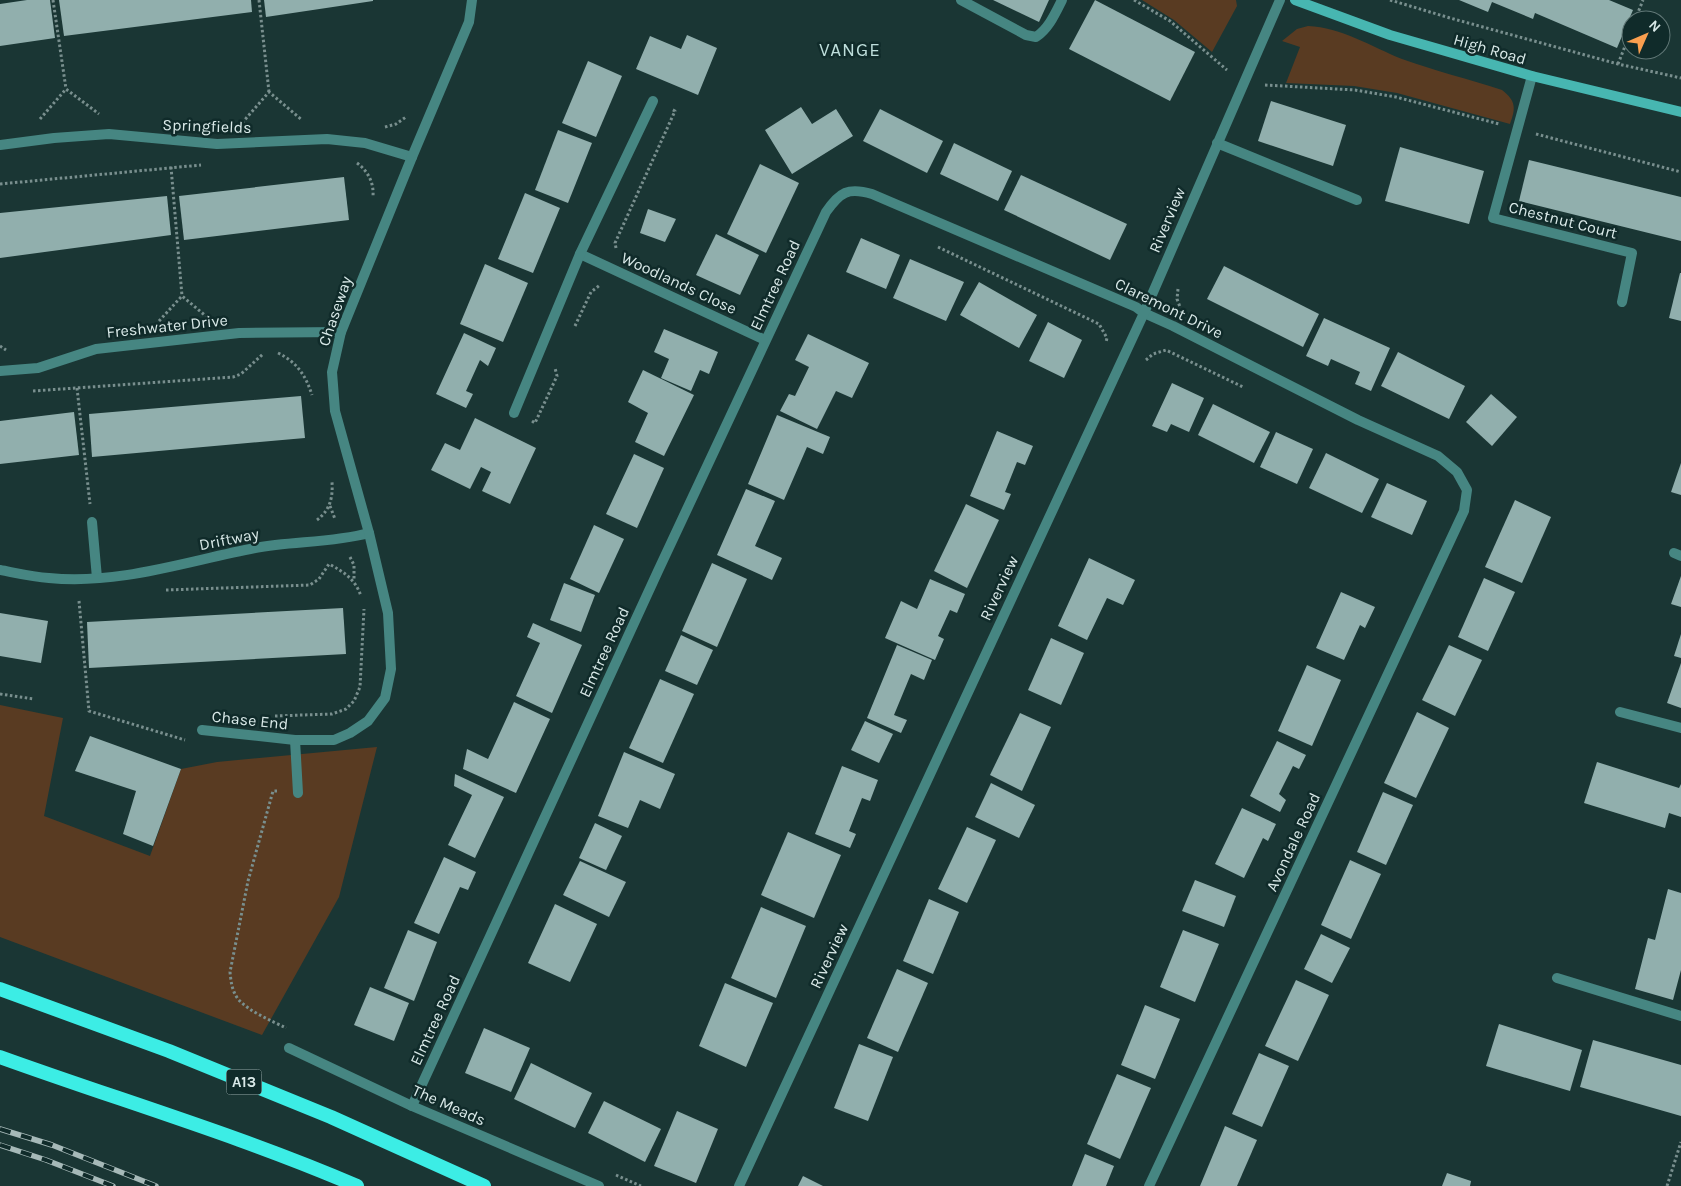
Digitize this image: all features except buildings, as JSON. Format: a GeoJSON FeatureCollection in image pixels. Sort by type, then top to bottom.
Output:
{"type":"FeatureCollection","features":[{"type":"Feature","properties":{"kind":"highway","name":"A13"},"geometry":{"type":"LineString","coordinates":[[0,989],[169,1051],[331,1117],[484,1186]]}},
{"type":"Feature","properties":{"kind":"highway"},"geometry":{"type":"LineString","coordinates":[[0,1057],[318,1169],[357,1186]]}},
{"type":"Feature","properties":{"kind":"main road","name":"High Road"},"geometry":{"type":"LineString","coordinates":[[1295,0],[1390,36],[1532,76],[1681,112]]}},
{"type":"Feature","properties":{"kind":"street","name":"Chaseway"},"geometry":{"type":"LineString","coordinates":[[334,740],[350,733],[368,721],[385,698],[391,669],[388,613],[335,411],[332,372],[341,332],[469,22],[472,0]]}},
{"type":"Feature","properties":{"kind":"street"},"geometry":{"type":"LineString","coordinates":[[961,0],[1026,35],[1036,37],[1051,22],[1062,0]]}},
{"type":"Feature","properties":{"kind":"street","name":"Riverview"},"geometry":{"type":"LineString","coordinates":[[739,1186],[1144,313],[1280,0]]}},
{"type":"Feature","properties":{"kind":"street","name":"Chestnut Court"},"geometry":{"type":"LineString","coordinates":[[1532,76],[1493,218],[1632,253],[1622,302]]}},
{"type":"Feature","properties":{"kind":"street"},"geometry":{"type":"LineString","coordinates":[[514,413],[580,254],[653,101]]}},
{"type":"Feature","properties":{"kind":"street","name":"Springfields"},"geometry":{"type":"LineString","coordinates":[[0,145],[54,138],[109,134],[217,144],[327,138],[366,143],[412,157]]}},
{"type":"Feature","properties":{"kind":"street"},"geometry":{"type":"LineString","coordinates":[[1217,143],[1357,200]]}},
{"type":"Feature","properties":{"kind":"street","name":"Claremont Drive"},"geometry":{"type":"LineString","coordinates":[[826,212],[835,199],[846,192],[859,190],[1136,307],[1144,313],[1358,420],[1438,456],[1457,472],[1467,490],[1464,511]]}},
{"type":"Feature","properties":{"kind":"street","name":"Elmtree Road"},"geometry":{"type":"LineString","coordinates":[[412,1106],[765,340],[826,212]]}},
{"type":"Feature","properties":{"kind":"street","name":"Woodlands Close"},"geometry":{"type":"LineString","coordinates":[[580,254],[765,340]]}},
{"type":"Feature","properties":{"kind":"street","name":"Freshwater Drive"},"geometry":{"type":"LineString","coordinates":[[0,371],[38,368],[96,349],[239,333],[341,332]]}},
{"type":"Feature","properties":{"kind":"street","name":"Avondale Road"},"geometry":{"type":"LineString","coordinates":[[1149,1186],[1464,511]]}},
{"type":"Feature","properties":{"kind":"street"},"geometry":{"type":"LineString","coordinates":[[92,522],[97,578]]}},
{"type":"Feature","properties":{"kind":"street","name":"Driftway"},"geometry":{"type":"LineString","coordinates":[[0,570],[50,578],[97,578],[144,572],[258,548],[343,539],[368,533]]}},
{"type":"Feature","properties":{"kind":"street"},"geometry":{"type":"LineString","coordinates":[[1620,712],[1681,728]]}},
{"type":"Feature","properties":{"kind":"street","name":"Chase End"},"geometry":{"type":"LineString","coordinates":[[202,730],[295,740],[334,740]]}},
{"type":"Feature","properties":{"kind":"street","name":"Chase End"},"geometry":{"type":"LineString","coordinates":[[295,740],[298,793]]}},
{"type":"Feature","properties":{"kind":"street"},"geometry":{"type":"LineString","coordinates":[[1557,978],[1681,1016]]}},
{"type":"Feature","properties":{"kind":"street","name":"The Meads"},"geometry":{"type":"LineString","coordinates":[[289,1048],[412,1106],[599,1186]]}},
{"type":"Feature","properties":{"kind":"path"},"geometry":{"type":"LineString","coordinates":[[53,0],[66,89],[102,117]]}},
{"type":"Feature","properties":{"kind":"path"},"geometry":{"type":"LineString","coordinates":[[258,0],[269,92],[305,123]]}},
{"type":"Feature","properties":{"kind":"path"},"geometry":{"type":"LineString","coordinates":[[1390,0],[1618,64],[1681,78]]}},
{"type":"Feature","properties":{"kind":"path"},"geometry":{"type":"LineString","coordinates":[[1618,64],[1621,56]]}},
{"type":"Feature","properties":{"kind":"path"},"geometry":{"type":"LineString","coordinates":[[1261,85],[1356,90],[1396,97],[1681,172]]}},
{"type":"Feature","properties":{"kind":"path"},"geometry":{"type":"LineString","coordinates":[[38,122],[66,89]]}},
{"type":"Feature","properties":{"kind":"path"},"geometry":{"type":"LineString","coordinates":[[238,127],[269,92]]}},
{"type":"Feature","properties":{"kind":"path"},"geometry":{"type":"LineString","coordinates":[[378,128],[396,124],[411,112]]}},
{"type":"Feature","properties":{"kind":"path"},"geometry":{"type":"LineString","coordinates":[[355,162],[370,176],[373,190],[372,204]]}},
{"type":"Feature","properties":{"kind":"path"},"geometry":{"type":"LineString","coordinates":[[0,184],[171,166],[210,164]]}},
{"type":"Feature","properties":{"kind":"path"},"geometry":{"type":"LineString","coordinates":[[171,166],[182,296],[208,318]]}},
{"type":"Feature","properties":{"kind":"path"},"geometry":{"type":"LineString","coordinates":[[930,243],[1099,324],[1107,338],[1105,347]]}},
{"type":"Feature","properties":{"kind":"path"},"geometry":{"type":"LineString","coordinates":[[1178,289],[1177,299],[1182,309]]}},
{"type":"Feature","properties":{"kind":"path"},"geometry":{"type":"LineString","coordinates":[[154,326],[182,296]]}},
{"type":"Feature","properties":{"kind":"path"},"geometry":{"type":"LineString","coordinates":[[0,346],[8,350]]}},
{"type":"Feature","properties":{"kind":"path"},"geometry":{"type":"LineString","coordinates":[[1144,364],[1153,354],[1166,350],[1245,388]]}},
{"type":"Feature","properties":{"kind":"path"},"geometry":{"type":"LineString","coordinates":[[29,391],[233,377],[241,374],[261,355],[269,352]]}},
{"type":"Feature","properties":{"kind":"path"},"geometry":{"type":"LineString","coordinates":[[277,353],[297,365],[306,378],[314,403]]}},
{"type":"Feature","properties":{"kind":"path"},"geometry":{"type":"LineString","coordinates":[[77,388],[92,522]]}},
{"type":"Feature","properties":{"kind":"path"},"geometry":{"type":"LineString","coordinates":[[316,522],[330,506],[333,494],[332,476]]}},
{"type":"Feature","properties":{"kind":"path"},"geometry":{"type":"LineString","coordinates":[[160,590],[310,585],[319,579],[329,564],[354,580],[364,611],[360,687],[354,701],[346,709],[332,714],[274,716]]}},
{"type":"Feature","properties":{"kind":"path"},"geometry":{"type":"LineString","coordinates":[[88,600],[79,601],[89,711],[198,743],[202,730]]}},
{"type":"Feature","properties":{"kind":"path"},"geometry":{"type":"LineString","coordinates":[[0,694],[34,699]]}},
{"type":"Feature","properties":{"kind":"path"},"geometry":{"type":"LineString","coordinates":[[289,1048],[289,1030],[238,999],[232,987],[230,972],[248,881],[273,791],[298,793]]}},
{"type":"Feature","properties":{"kind":"path"},"geometry":{"type":"LineString","coordinates":[[1667,1186],[1681,1142]]}},
{"type":"Feature","properties":{"kind":"shaded area"},"geometry":{"type":"Polygon","coordinates":[[[1142,0],[1236,0],[1237,6],[1212,52],[1174,20],[1142,0]]]}},
{"type":"Feature","properties":{"kind":"shaded area"},"geometry":{"type":"Polygon","coordinates":[[[1308,26],[1332,30],[1356,38],[1402,59],[1502,90],[1514,105],[1510,124],[1397,93],[1354,86],[1286,83],[1300,47],[1282,41],[1297,29],[1308,26]]]}},
{"type":"Feature","properties":{"kind":"shaded area"},"geometry":{"type":"Polygon","coordinates":[[[0,705],[63,718],[44,816],[150,856],[181,769],[217,762],[377,747],[339,897],[262,1035],[0,937],[0,705]]]}},
{"type":"Feature","properties":{"kind":"railway"},"geometry":{"type":"LineString","coordinates":[[0,1129],[52,1145],[156,1186]]}},
{"type":"Feature","properties":{"kind":"railway"},"geometry":{"type":"LineString","coordinates":[[0,1145],[46,1160],[113,1186]]}},
{"type":"Feature","properties":{"kind":"district","name":"VANGE"},"geometry":{"type":"Point","coordinates":[850,50]}}]}
